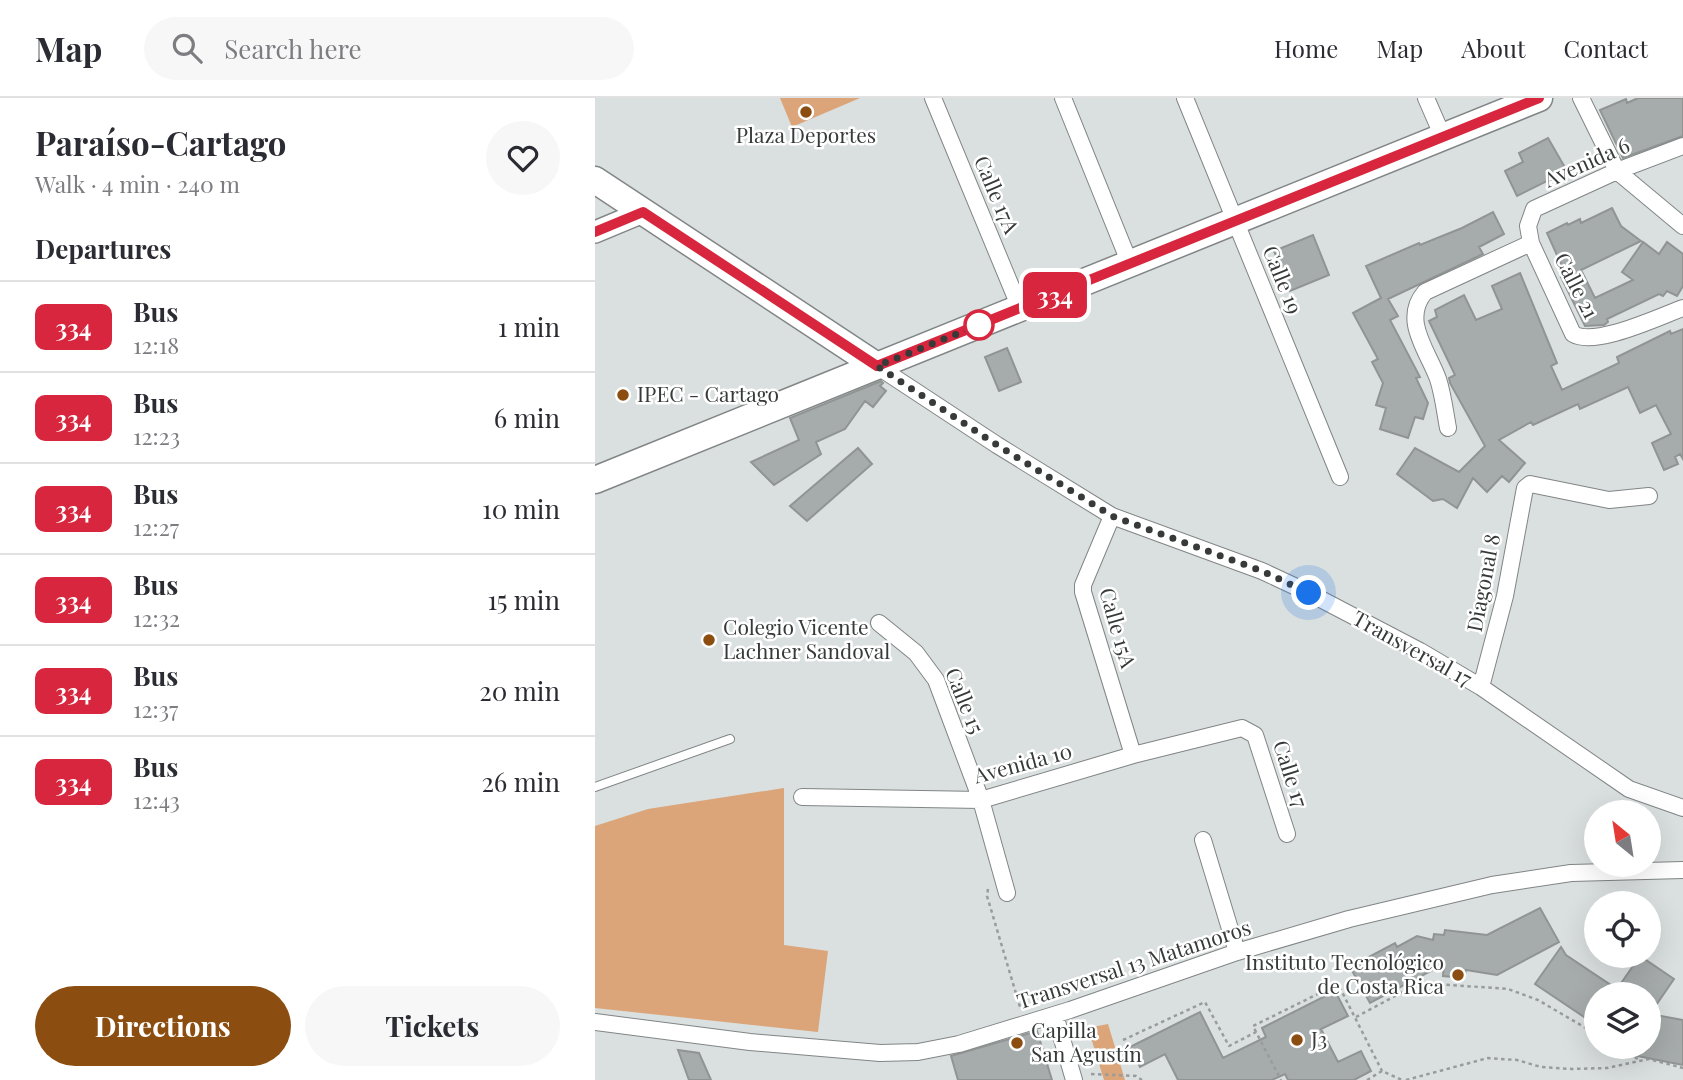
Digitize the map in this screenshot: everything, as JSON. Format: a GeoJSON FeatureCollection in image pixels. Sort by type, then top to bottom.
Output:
{"type":"FeatureCollection","features":[{"type":"Feature","properties":{"kind":"main road"},"geometry":{"type":"LineString","coordinates":[[595,481],[1539,98]]}},
{"type":"Feature","properties":{"kind":"main road","name":"Transversal 17"},"geometry":{"type":"LineString","coordinates":[[595,180],[877,366]]}},
{"type":"Feature","properties":{"kind":"main road"},"geometry":{"type":"LineString","coordinates":[[806,395],[848,347]]}},
{"type":"Feature","properties":{"kind":"street","name":"Calle 17A"},"geometry":{"type":"LineString","coordinates":[[933,98],[1020,308]]}},
{"type":"Feature","properties":{"kind":"street"},"geometry":{"type":"LineString","coordinates":[[1063,98],[1130,264]]}},
{"type":"Feature","properties":{"kind":"street","name":"Calle 19"},"geometry":{"type":"LineString","coordinates":[[1185,98],[1340,477]]}},
{"type":"Feature","properties":{"kind":"street"},"geometry":{"type":"LineString","coordinates":[[1426,98],[1443,137]]}},
{"type":"Feature","properties":{"kind":"street"},"geometry":{"type":"LineString","coordinates":[[1580,98],[1617,171],[1683,226]]}},
{"type":"Feature","properties":{"kind":"street","name":"Avenida 6"},"geometry":{"type":"LineString","coordinates":[[1531,243],[1528,226],[1534,209],[1617,171],[1683,146]]}},
{"type":"Feature","properties":{"kind":"street"},"geometry":{"type":"LineString","coordinates":[[595,232],[643,212]]}},
{"type":"Feature","properties":{"kind":"street"},"geometry":{"type":"LineString","coordinates":[[1448,428],[1438,379],[1417,335],[1417,301],[1425,292],[1531,243]]}},
{"type":"Feature","properties":{"kind":"street","name":"Calle 21"},"geometry":{"type":"LineString","coordinates":[[1531,243],[1573,334],[1581,338],[1590,338],[1683,308]]}},
{"type":"Feature","properties":{"kind":"street","name":"Transversal 17"},"geometry":{"type":"LineString","coordinates":[[877,366],[1112,516],[1262,571],[1309,593],[1420,651],[1481,687],[1629,789],[1683,808]]}},
{"type":"Feature","properties":{"kind":"street","name":"Diagonal 8"},"geometry":{"type":"LineString","coordinates":[[1481,687],[1505,596],[1525,488],[1530,484],[1609,500],[1649,496]]}},
{"type":"Feature","properties":{"kind":"street","name":"Calle 15A"},"geometry":{"type":"LineString","coordinates":[[1112,516],[1083,585],[1083,592],[1133,755]]}},
{"type":"Feature","properties":{"kind":"street","name":"Calle 15"},"geometry":{"type":"LineString","coordinates":[[879,623],[916,653],[936,680],[981,800],[1007,893]]}},
{"type":"Feature","properties":{"kind":"street","name":"Avenida 10"},"geometry":{"type":"LineString","coordinates":[[802,797],[981,800],[1133,755],[1242,728],[1250,729]]}},
{"type":"Feature","properties":{"kind":"street","name":"Calle 17"},"geometry":{"type":"LineString","coordinates":[[1250,729],[1255,735],[1287,834]]}},
{"type":"Feature","properties":{"kind":"street"},"geometry":{"type":"LineString","coordinates":[[1203,840],[1237,951]]}},
{"type":"Feature","properties":{"kind":"street","name":"Transversal 13 Matamoros"},"geometry":{"type":"LineString","coordinates":[[595,1022],[750,1042],[880,1053],[918,1052],[959,1044],[1055,1015],[1237,951],[1349,919],[1492,885],[1571,873],[1683,870]]}},
{"type":"Feature","properties":{"kind":"street"},"geometry":{"type":"LineString","coordinates":[[1055,1015],[1084,1075]]}},
{"type":"Feature","properties":{"kind":"lane"},"geometry":{"type":"LineString","coordinates":[[595,787],[730,739]]}},
{"type":"Feature","properties":{"kind":"path"},"geometry":{"type":"LineString","coordinates":[[1002,875],[993,878],[988,885],[987,896],[1025,1024]]}},
{"type":"Feature","properties":{"kind":"path"},"geometry":{"type":"LineString","coordinates":[[1281,1080],[1253,1026],[1338,984],[1382,1071],[1404,1080],[1488,1058],[1572,1069],[1607,1068],[1649,1059],[1683,1068]]}},
{"type":"Feature","properties":{"kind":"path"},"geometry":{"type":"LineString","coordinates":[[1356,1017],[1410,988],[1437,984],[1508,989],[1538,1000],[1584,1027]]}},
{"type":"Feature","properties":{"kind":"path"},"geometry":{"type":"LineString","coordinates":[[1123,1040],[1205,1002],[1229,1046],[1256,1032]]}},
{"type":"Feature","properties":{"kind":"path"},"geometry":{"type":"LineString","coordinates":[[1367,1080],[1382,1071]]}},
{"type":"Feature","properties":{"kind":"path"},"geometry":{"type":"LineString","coordinates":[[1084,1075],[1091,1080]]}},
{"type":"Feature","properties":{"kind":"path"},"geometry":{"type":"LineString","coordinates":[[1084,1075],[1136,1076],[1142,1080]]}},
{"type":"Feature","properties":{"kind":"shaded area","name":"Plaza Deportes"},"geometry":{"type":"Polygon","coordinates":[[[780,98],[860,98],[792,127],[780,98]]]}},
{"type":"Feature","properties":{"kind":"shaded area"},"geometry":{"type":"Polygon","coordinates":[[[784,788],[784,945],[828,951],[818,1032],[595,1008],[595,826],[648,809],[784,788]]]}},
{"type":"Feature","properties":{"kind":"shaded area"},"geometry":{"type":"Polygon","coordinates":[[[1108,1024],[1125,1080],[1104,1080],[1088,1028],[1108,1024]]]}},
{"type":"Feature","properties":{"kind":"building"},"geometry":{"type":"Polygon","coordinates":[[[1638,98],[1683,98],[1683,136],[1623,158],[1600,110],[1626,99],[1627,103],[1638,98]]]}},
{"type":"Feature","properties":{"kind":"building"},"geometry":{"type":"Polygon","coordinates":[[[1548,138],[1567,171],[1517,196],[1505,171],[1523,162],[1519,153],[1548,138]]]}},
{"type":"Feature","properties":{"kind":"building"},"geometry":{"type":"Polygon","coordinates":[[[1612,208],[1621,226],[1641,241],[1581,270],[1595,298],[1633,280],[1622,272],[1643,242],[1659,254],[1667,242],[1683,254],[1683,286],[1677,296],[1667,291],[1663,296],[1659,294],[1607,319],[1608,322],[1604,325],[1585,326],[1561,277],[1566,275],[1547,233],[1580,219],[1581,223],[1612,208]]]}},
{"type":"Feature","properties":{"kind":"building"},"geometry":{"type":"Polygon","coordinates":[[[1493,212],[1504,234],[1479,247],[1483,254],[1388,299],[1398,316],[1390,320],[1420,377],[1416,378],[1428,403],[1423,419],[1415,417],[1408,438],[1380,429],[1386,408],[1376,405],[1383,383],[1372,362],[1378,359],[1353,313],[1381,298],[1366,266],[1462,228],[1493,212]]]}},
{"type":"Feature","properties":{"kind":"building"},"geometry":{"type":"Polygon","coordinates":[[[1313,235],[1329,275],[1290,291],[1274,251],[1313,235]]]}},
{"type":"Feature","properties":{"kind":"building"},"geometry":{"type":"Polygon","coordinates":[[[1520,273],[1557,363],[1551,366],[1562,390],[1619,363],[1617,357],[1670,331],[1671,334],[1683,329],[1683,459],[1680,454],[1675,457],[1678,464],[1664,470],[1652,443],[1671,434],[1656,405],[1640,413],[1628,387],[1580,409],[1578,404],[1533,425],[1531,422],[1499,440],[1525,463],[1509,482],[1502,476],[1487,492],[1473,478],[1457,508],[1443,499],[1433,501],[1397,474],[1415,448],[1459,472],[1485,446],[1450,383],[1449,378],[1455,375],[1429,321],[1437,317],[1435,310],[1464,295],[1476,320],[1502,309],[1492,286],[1520,273]]]}},
{"type":"Feature","properties":{"kind":"building"},"geometry":{"type":"Polygon","coordinates":[[[1007,348],[1021,382],[999,391],[985,357],[1007,348]]]}},
{"type":"Feature","properties":{"kind":"building"},"geometry":{"type":"Polygon","coordinates":[[[881,381],[883,383],[880,386],[886,391],[873,407],[865,401],[845,429],[816,442],[821,454],[774,485],[751,462],[799,440],[790,418],[881,381]]]}},
{"type":"Feature","properties":{"kind":"building"},"geometry":{"type":"Polygon","coordinates":[[[858,448],[872,464],[807,521],[790,506],[858,448]]]}},
{"type":"Feature","properties":{"kind":"building"},"geometry":{"type":"Polygon","coordinates":[[[1540,908],[1559,942],[1497,975],[1466,970],[1464,978],[1443,976],[1444,964],[1370,1003],[1350,967],[1395,943],[1397,947],[1417,936],[1433,940],[1434,934],[1444,935],[1445,930],[1487,935],[1540,908]]]}},
{"type":"Feature","properties":{"kind":"building"},"geometry":{"type":"Polygon","coordinates":[[[1561,947],[1566,955],[1606,982],[1584,982],[1584,1017],[1535,984],[1561,947]]]}},
{"type":"Feature","properties":{"kind":"building"},"geometry":{"type":"Polygon","coordinates":[[[1632,968],[1658,968],[1674,979],[1661,998],[1661,982],[1622,982],[1632,968]]]}},
{"type":"Feature","properties":{"kind":"building"},"geometry":{"type":"Polygon","coordinates":[[[1335,991],[1348,1016],[1321,1029],[1338,1062],[1361,1051],[1371,1071],[1354,1080],[1288,1080],[1285,1074],[1272,1080],[1178,1080],[1165,1054],[1140,1067],[1130,1047],[1200,1012],[1223,1058],[1266,1037],[1262,1028],[1335,991]]]}},
{"type":"Feature","properties":{"kind":"building"},"geometry":{"type":"Polygon","coordinates":[[[1661,1016],[1683,1020],[1683,1065],[1652,1059],[1661,1059],[1661,1016]]]}},
{"type":"Feature","properties":{"kind":"building","name":"Capilla San Agustín"},"geometry":{"type":"Polygon","coordinates":[[[1037,1031],[1052,1080],[958,1080],[951,1056],[1037,1031]]]}},
{"type":"Feature","properties":{"kind":"building"},"geometry":{"type":"Polygon","coordinates":[[[678,1050],[699,1053],[711,1080],[689,1080],[678,1050]]]}},
{"type":"Feature","properties":{"kind":"bus line","name":"334"},"geometry":{"type":"LineString","coordinates":[[595,232],[643,212],[877,366],[1539,98]]}},
{"type":"Feature","properties":{"kind":"place","name":"Plaza Deportes"},"geometry":{"type":"Point","coordinates":[806,112]}},
{"type":"Feature","properties":{"kind":"place","name":"IPEC - Cartago"},"geometry":{"type":"Point","coordinates":[623,395]}},
{"type":"Feature","properties":{"kind":"place","name":"Colegio Vicente Lachner Sandoval"},"geometry":{"type":"Point","coordinates":[709,640]}},
{"type":"Feature","properties":{"kind":"place","name":"Instituto Tecnológico de Costa Rica"},"geometry":{"type":"Point","coordinates":[1458,975]}},
{"type":"Feature","properties":{"kind":"place","name":"J3"},"geometry":{"type":"Point","coordinates":[1297,1040]}},
{"type":"Feature","properties":{"kind":"place","name":"Capilla San Agustín"},"geometry":{"type":"Point","coordinates":[1017,1043]}},
{"type":"Feature","properties":{"kind":"route"},"geometry":{"type":"LineString","coordinates":[[979,325],[877,366],[1112,516],[1262,571],[1309,593]]}}]}
